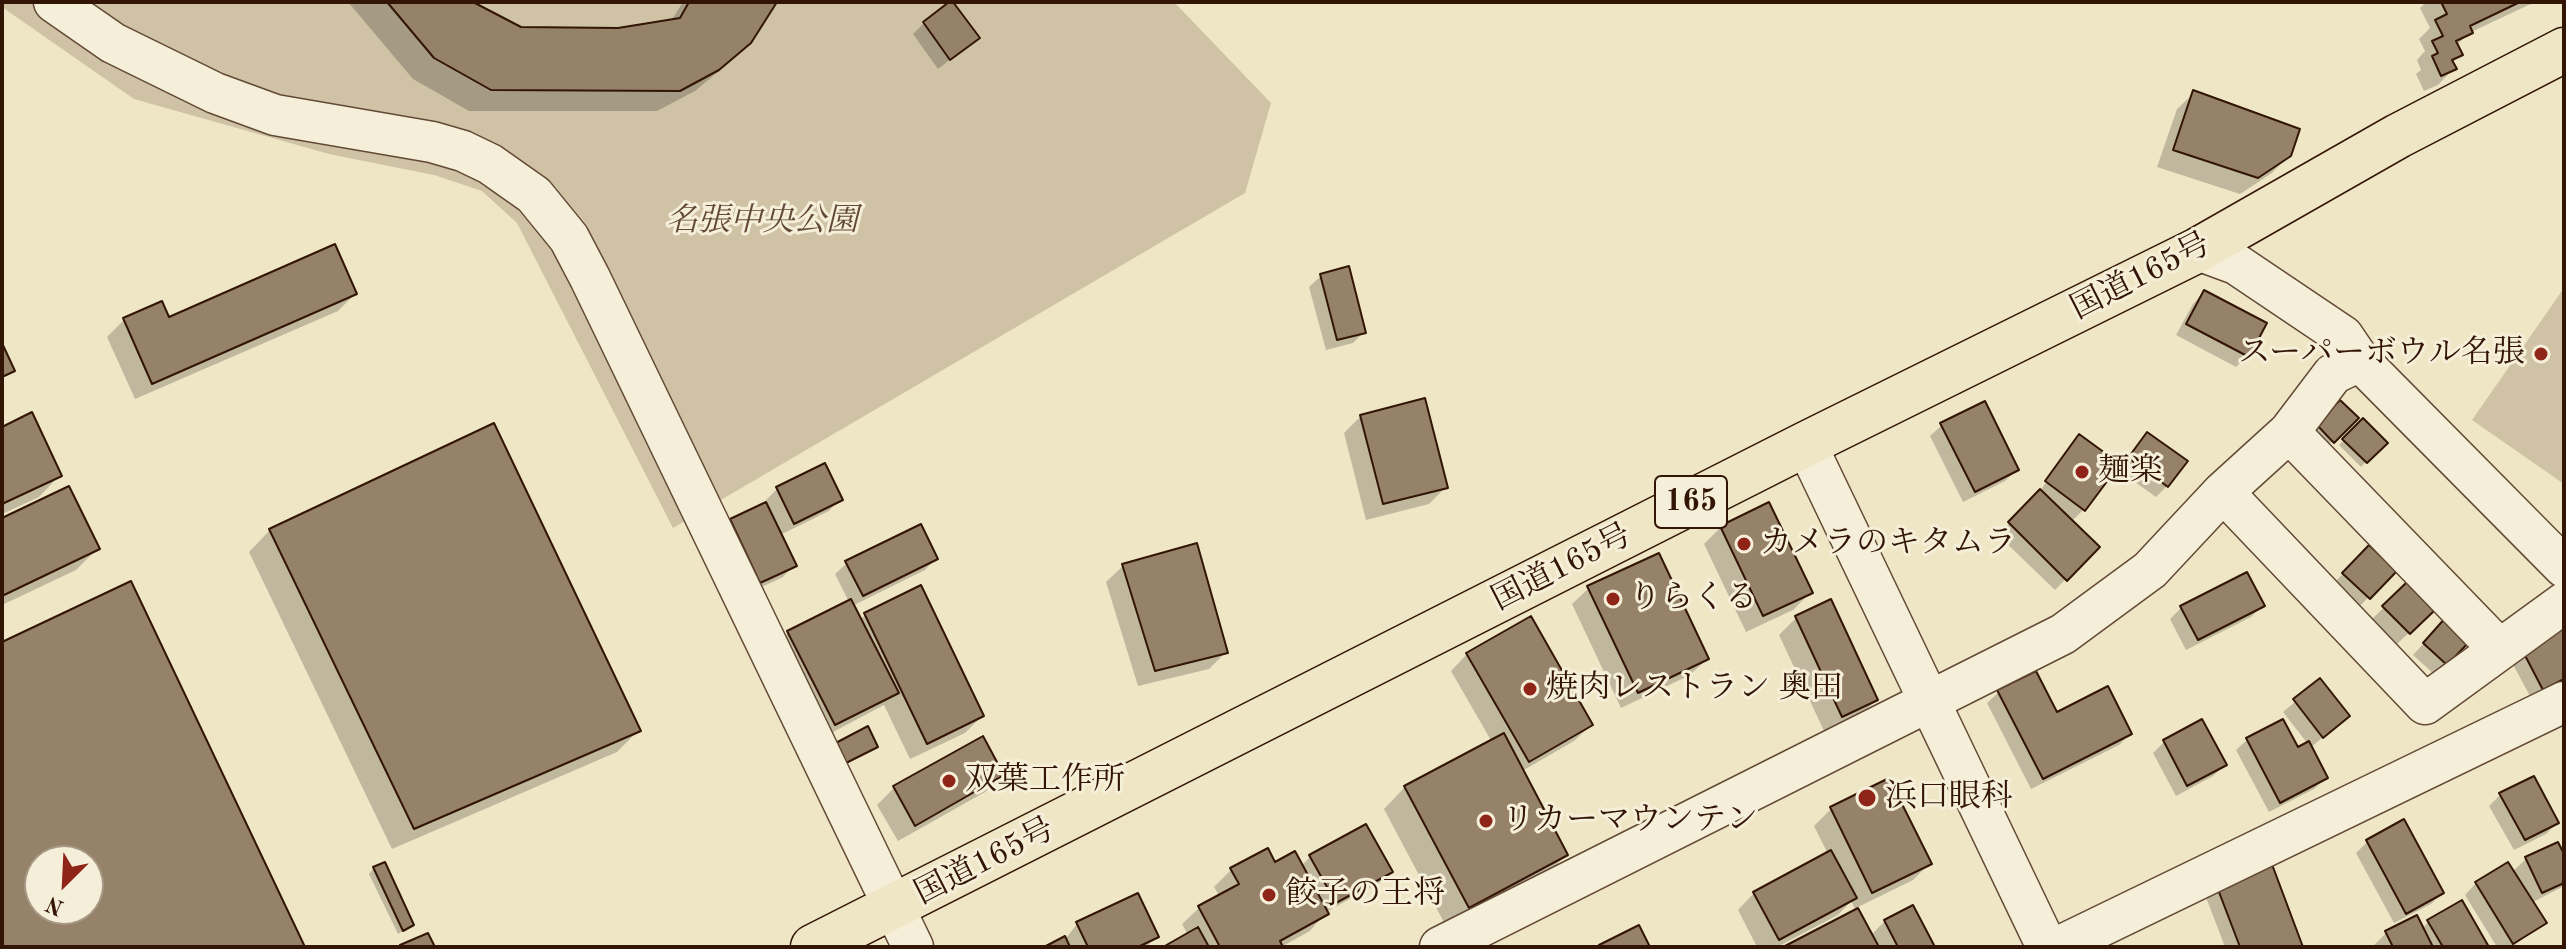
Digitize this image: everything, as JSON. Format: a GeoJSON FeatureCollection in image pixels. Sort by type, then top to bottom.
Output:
{"type":"FeatureCollection","features":[{"type":"Feature","properties":{"kind":"highway","name":"国道165号"},"geometry":{"type":"LineString","coordinates":[[813,947],[1806,444],[2198,250],[2398,136],[2564,50]]}},
{"type":"Feature","properties":{"kind":"street"},"geometry":{"type":"LineString","coordinates":[[54,2],[113,43],[215,93],[275,115],[432,142],[463,151],[490,164],[534,195],[569,238],[590,278],[913,947]]}},
{"type":"Feature","properties":{"kind":"street"},"geometry":{"type":"LineString","coordinates":[[2198,250],[2236,264],[2343,336],[2360,361],[2564,567]]}},
{"type":"Feature","properties":{"kind":"street"},"geometry":{"type":"LineString","coordinates":[[1440,947],[2063,634],[2150,570],[2223,492],[2289,432],[2333,374],[2360,361]]}},
{"type":"Feature","properties":{"kind":"street"},"geometry":{"type":"LineString","coordinates":[[2289,432],[2499,649]]}},
{"type":"Feature","properties":{"kind":"street"},"geometry":{"type":"LineString","coordinates":[[1806,444],[2047,947]]}},
{"type":"Feature","properties":{"kind":"street"},"geometry":{"type":"LineString","coordinates":[[2223,492],[2425,704],[2564,603]]}},
{"type":"Feature","properties":{"kind":"street"},"geometry":{"type":"LineString","coordinates":[[2058,947],[2559,716]]}},
{"type":"Feature","properties":{"kind":"green space","name":"名張中央公園"},"geometry":{"type":"Polygon","coordinates":[[[2,2],[1174,2],[1271,103],[1245,193],[673,528],[517,223],[482,191],[434,175],[329,154],[134,99],[2,7],[2,2]]]}},
{"type":"Feature","properties":{"kind":"green space","name":"スーパーボウル名張"},"geometry":{"type":"Polygon","coordinates":[[[2564,288],[2564,484],[2472,420],[2564,288]]]}},
{"type":"Feature","properties":{"kind":"building"},"geometry":{"type":"Polygon","coordinates":[[[387,2],[473,2],[521,27],[618,28],[680,18],[689,2],[777,2],[751,43],[719,70],[680,91],[491,90],[434,58],[387,2]]]}},
{"type":"Feature","properties":{"kind":"building"},"geometry":{"type":"Polygon","coordinates":[[[953,2],[980,38],[950,60],[923,22],[953,2]]]}},
{"type":"Feature","properties":{"kind":"building"},"geometry":{"type":"Polygon","coordinates":[[[2441,2],[2520,2],[2470,26],[2473,33],[2456,41],[2463,55],[2452,60],[2457,69],[2441,76],[2432,56],[2438,53],[2432,41],[2443,36],[2435,20],[2447,14],[2441,2]]]}},
{"type":"Feature","properties":{"kind":"building"},"geometry":{"type":"Polygon","coordinates":[[[2193,90],[2300,129],[2291,156],[2258,178],[2173,150],[2193,90]]]}},
{"type":"Feature","properties":{"kind":"building"},"geometry":{"type":"Polygon","coordinates":[[[335,244],[357,294],[152,384],[123,318],[162,301],[169,317],[335,244]]]}},
{"type":"Feature","properties":{"kind":"building"},"geometry":{"type":"Polygon","coordinates":[[[1349,266],[1366,333],[1337,340],[1320,274],[1349,266]]]}},
{"type":"Feature","properties":{"kind":"building"},"geometry":{"type":"Polygon","coordinates":[[[2204,290],[2267,323],[2249,357],[2186,324],[2204,290]]]}},
{"type":"Feature","properties":{"kind":"building"},"geometry":{"type":"Polygon","coordinates":[[[2,343],[15,371],[2,377],[2,343]]]}},
{"type":"Feature","properties":{"kind":"building"},"geometry":{"type":"Polygon","coordinates":[[[1425,398],[1448,488],[1383,504],[1360,415],[1425,398]]]}},
{"type":"Feature","properties":{"kind":"building"},"geometry":{"type":"Polygon","coordinates":[[[2340,400],[2359,418],[2334,443],[2316,424],[2340,400]]]}},
{"type":"Feature","properties":{"kind":"building"},"geometry":{"type":"Polygon","coordinates":[[[1985,401],[2019,470],[1975,492],[1940,423],[1985,401]]]}},
{"type":"Feature","properties":{"kind":"building"},"geometry":{"type":"Polygon","coordinates":[[[32,412],[62,476],[2,504],[2,427],[32,412]]]}},
{"type":"Feature","properties":{"kind":"building"},"geometry":{"type":"Polygon","coordinates":[[[2363,418],[2388,443],[2367,463],[2342,439],[2363,418]]]}},
{"type":"Feature","properties":{"kind":"building"},"geometry":{"type":"Polygon","coordinates":[[[494,423],[641,731],[414,829],[269,529],[494,423]]]}},
{"type":"Feature","properties":{"kind":"building"},"geometry":{"type":"Polygon","coordinates":[[[2147,432],[2188,461],[2168,487],[2128,458],[2147,432]]]}},
{"type":"Feature","properties":{"kind":"building","name":"麺楽"},"geometry":{"type":"Polygon","coordinates":[[[2079,434],[2120,464],[2085,511],[2045,481],[2079,434]]]}},
{"type":"Feature","properties":{"kind":"building"},"geometry":{"type":"Polygon","coordinates":[[[825,463],[843,500],[794,524],[776,487],[825,463]]]}},
{"type":"Feature","properties":{"kind":"building"},"geometry":{"type":"Polygon","coordinates":[[[69,486],[100,549],[2,596],[2,518],[69,486]]]}},
{"type":"Feature","properties":{"kind":"building"},"geometry":{"type":"Polygon","coordinates":[[[2040,489],[2100,547],[2067,581],[2008,522],[2040,489]]]}},
{"type":"Feature","properties":{"kind":"building"},"geometry":{"type":"Polygon","coordinates":[[[766,502],[797,566],[760,583],[730,519],[766,502]]]}},
{"type":"Feature","properties":{"kind":"building"},"geometry":{"type":"Polygon","coordinates":[[[1769,502],[1813,593],[1763,616],[1720,526],[1769,502]]]}},
{"type":"Feature","properties":{"kind":"building"},"geometry":{"type":"Polygon","coordinates":[[[921,524],[938,559],[863,596],[845,561],[921,524]]]}},
{"type":"Feature","properties":{"kind":"building"},"geometry":{"type":"Polygon","coordinates":[[[1197,543],[1228,653],[1155,671],[1122,564],[1197,543]]]}},
{"type":"Feature","properties":{"kind":"building"},"geometry":{"type":"Polygon","coordinates":[[[2369,545],[2397,571],[2370,599],[2342,573],[2369,545]]]}},
{"type":"Feature","properties":{"kind":"building"},"geometry":{"type":"Polygon","coordinates":[[[1659,553],[1709,659],[1638,693],[1587,586],[1659,553]]]}},
{"type":"Feature","properties":{"kind":"building"},"geometry":{"type":"Polygon","coordinates":[[[2247,572],[2265,606],[2198,640],[2180,606],[2247,572]]]}},
{"type":"Feature","properties":{"kind":"building"},"geometry":{"type":"Polygon","coordinates":[[[131,581],[305,947],[2,947],[2,642],[131,581]]]}},
{"type":"Feature","properties":{"kind":"building"},"geometry":{"type":"Polygon","coordinates":[[[2407,582],[2434,611],[2410,634],[2382,606],[2407,582]]]}},
{"type":"Feature","properties":{"kind":"building"},"geometry":{"type":"Polygon","coordinates":[[[921,585],[984,716],[927,744],[864,613],[921,585]]]}},
{"type":"Feature","properties":{"kind":"building"},"geometry":{"type":"Polygon","coordinates":[[[851,599],[899,693],[835,725],[787,631],[851,599]]]}},
{"type":"Feature","properties":{"kind":"building"},"geometry":{"type":"Polygon","coordinates":[[[1831,599],[1878,700],[1842,717],[1795,616],[1831,599]]]}},
{"type":"Feature","properties":{"kind":"building","name":"焼肉レストラン 奥田"},"geometry":{"type":"Polygon","coordinates":[[[1531,616],[1593,725],[1529,762],[1466,653],[1531,616]]]}},
{"type":"Feature","properties":{"kind":"building"},"geometry":{"type":"Polygon","coordinates":[[[2447,616],[2472,639],[2447,665],[2423,643],[2447,616]]]}},
{"type":"Feature","properties":{"kind":"building"},"geometry":{"type":"Polygon","coordinates":[[[2564,619],[2564,679],[2543,690],[2518,642],[2564,619]]]}},
{"type":"Feature","properties":{"kind":"building"},"geometry":{"type":"Polygon","coordinates":[[[2036,671],[2057,712],[2108,686],[2132,734],[2043,779],[1997,690],[2036,671]]]}},
{"type":"Feature","properties":{"kind":"building"},"geometry":{"type":"Polygon","coordinates":[[[2320,678],[2350,716],[2323,738],[2293,699],[2320,678]]]}},
{"type":"Feature","properties":{"kind":"building"},"geometry":{"type":"Polygon","coordinates":[[[2202,719],[2227,765],[2187,786],[2163,740],[2202,719]]]}},
{"type":"Feature","properties":{"kind":"building"},"geometry":{"type":"Polygon","coordinates":[[[2283,719],[2298,747],[2309,741],[2328,778],[2280,803],[2246,738],[2283,719]]]}},
{"type":"Feature","properties":{"kind":"building"},"geometry":{"type":"Polygon","coordinates":[[[868,726],[878,747],[840,766],[830,746],[868,726]]]}},
{"type":"Feature","properties":{"kind":"building","name":"リカーマウンテン"},"geometry":{"type":"Polygon","coordinates":[[[1504,733],[1568,855],[1469,908],[1404,786],[1504,733]]]}},
{"type":"Feature","properties":{"kind":"building","name":"双葉工作所"},"geometry":{"type":"Polygon","coordinates":[[[983,736],[1004,775],[915,826],[893,786],[983,736]]]}},
{"type":"Feature","properties":{"kind":"building"},"geometry":{"type":"Polygon","coordinates":[[[2534,776],[2559,823],[2525,840],[2499,793],[2534,776]]]}},
{"type":"Feature","properties":{"kind":"building"},"geometry":{"type":"Polygon","coordinates":[[[1889,778],[1932,864],[1872,893],[1830,807],[1889,778]]]}},
{"type":"Feature","properties":{"kind":"building"},"geometry":{"type":"Polygon","coordinates":[[[2404,819],[2444,893],[2406,914],[2366,840],[2404,819]]]}},
{"type":"Feature","properties":{"kind":"building"},"geometry":{"type":"Polygon","coordinates":[[[1366,824],[1393,872],[1336,903],[1309,855],[1366,824]]]}},
{"type":"Feature","properties":{"kind":"building"},"geometry":{"type":"Polygon","coordinates":[[[2558,842],[2564,854],[2564,883],[2542,893],[2525,857],[2558,842]]]}},
{"type":"Feature","properties":{"kind":"building","name":"餃子の王将"},"geometry":{"type":"Polygon","coordinates":[[[1268,848],[1275,862],[1295,851],[1329,914],[1280,941],[1283,947],[1220,947],[1198,906],[1239,884],[1230,868],[1268,848]]]}},
{"type":"Feature","properties":{"kind":"building"},"geometry":{"type":"Polygon","coordinates":[[[1831,850],[1857,898],[1779,940],[1753,892],[1831,850]]]}},
{"type":"Feature","properties":{"kind":"building"},"geometry":{"type":"Polygon","coordinates":[[[2270,859],[2303,947],[2240,947],[2214,879],[2270,859]]]}},
{"type":"Feature","properties":{"kind":"building"},"geometry":{"type":"Polygon","coordinates":[[[385,862],[414,925],[403,931],[373,867],[385,862]]]}},
{"type":"Feature","properties":{"kind":"building"},"geometry":{"type":"Polygon","coordinates":[[[2508,862],[2547,923],[2513,944],[2475,882],[2508,862]]]}},
{"type":"Feature","properties":{"kind":"building"},"geometry":{"type":"Polygon","coordinates":[[[1138,893],[1159,937],[1138,947],[1088,947],[1076,922],[1138,893]]]}},
{"type":"Feature","properties":{"kind":"building"},"geometry":{"type":"Polygon","coordinates":[[[2462,900],[2489,947],[2443,947],[2427,920],[2462,900]]]}},
{"type":"Feature","properties":{"kind":"building"},"geometry":{"type":"Polygon","coordinates":[[[1913,905],[1935,947],[1898,947],[1884,920],[1913,905]]]}},
{"type":"Feature","properties":{"kind":"building"},"geometry":{"type":"Polygon","coordinates":[[[1858,908],[1879,947],[1785,946],[1858,908]]]}},
{"type":"Feature","properties":{"kind":"building"},"geometry":{"type":"Polygon","coordinates":[[[2417,915],[2433,947],[2393,947],[2385,931],[2417,915]]]}},
{"type":"Feature","properties":{"kind":"building"},"geometry":{"type":"Polygon","coordinates":[[[1639,925],[1650,947],[1600,947],[1599,945],[1639,925]]]}},
{"type":"Feature","properties":{"kind":"building"},"geometry":{"type":"Polygon","coordinates":[[[1198,927],[1209,947],[1163,947],[1198,927]]]}},
{"type":"Feature","properties":{"kind":"building"},"geometry":{"type":"Polygon","coordinates":[[[428,933],[435,947],[400,945],[428,933]]]}},
{"type":"Feature","properties":{"kind":"building"},"geometry":{"type":"Polygon","coordinates":[[[1065,936],[1070,947],[1044,947],[1065,936]]]}},
{"type":"Feature","properties":{"kind":"place","name":"スーパーボウル名張"},"geometry":{"type":"Point","coordinates":[2541,354]}},
{"type":"Feature","properties":{"kind":"place","name":"麺楽"},"geometry":{"type":"Point","coordinates":[2082,472]}},
{"type":"Feature","properties":{"kind":"place","name":"カメラのキタムラ"},"geometry":{"type":"Point","coordinates":[1744,544]}},
{"type":"Feature","properties":{"kind":"place","name":"りらくる"},"geometry":{"type":"Point","coordinates":[1613,599]}},
{"type":"Feature","properties":{"kind":"place","name":"焼肉レストラン 奥田"},"geometry":{"type":"Point","coordinates":[1530,689]}},
{"type":"Feature","properties":{"kind":"place","name":"双葉工作所"},"geometry":{"type":"Point","coordinates":[949,781]}},
{"type":"Feature","properties":{"kind":"place","name":"浜口眼科"},"geometry":{"type":"Point","coordinates":[1867,798]}},
{"type":"Feature","properties":{"kind":"place","name":"リカーマウンテン"},"geometry":{"type":"Point","coordinates":[1486,821]}},
{"type":"Feature","properties":{"kind":"place","name":"餃子の王将"},"geometry":{"type":"Point","coordinates":[1269,895]}}]}
